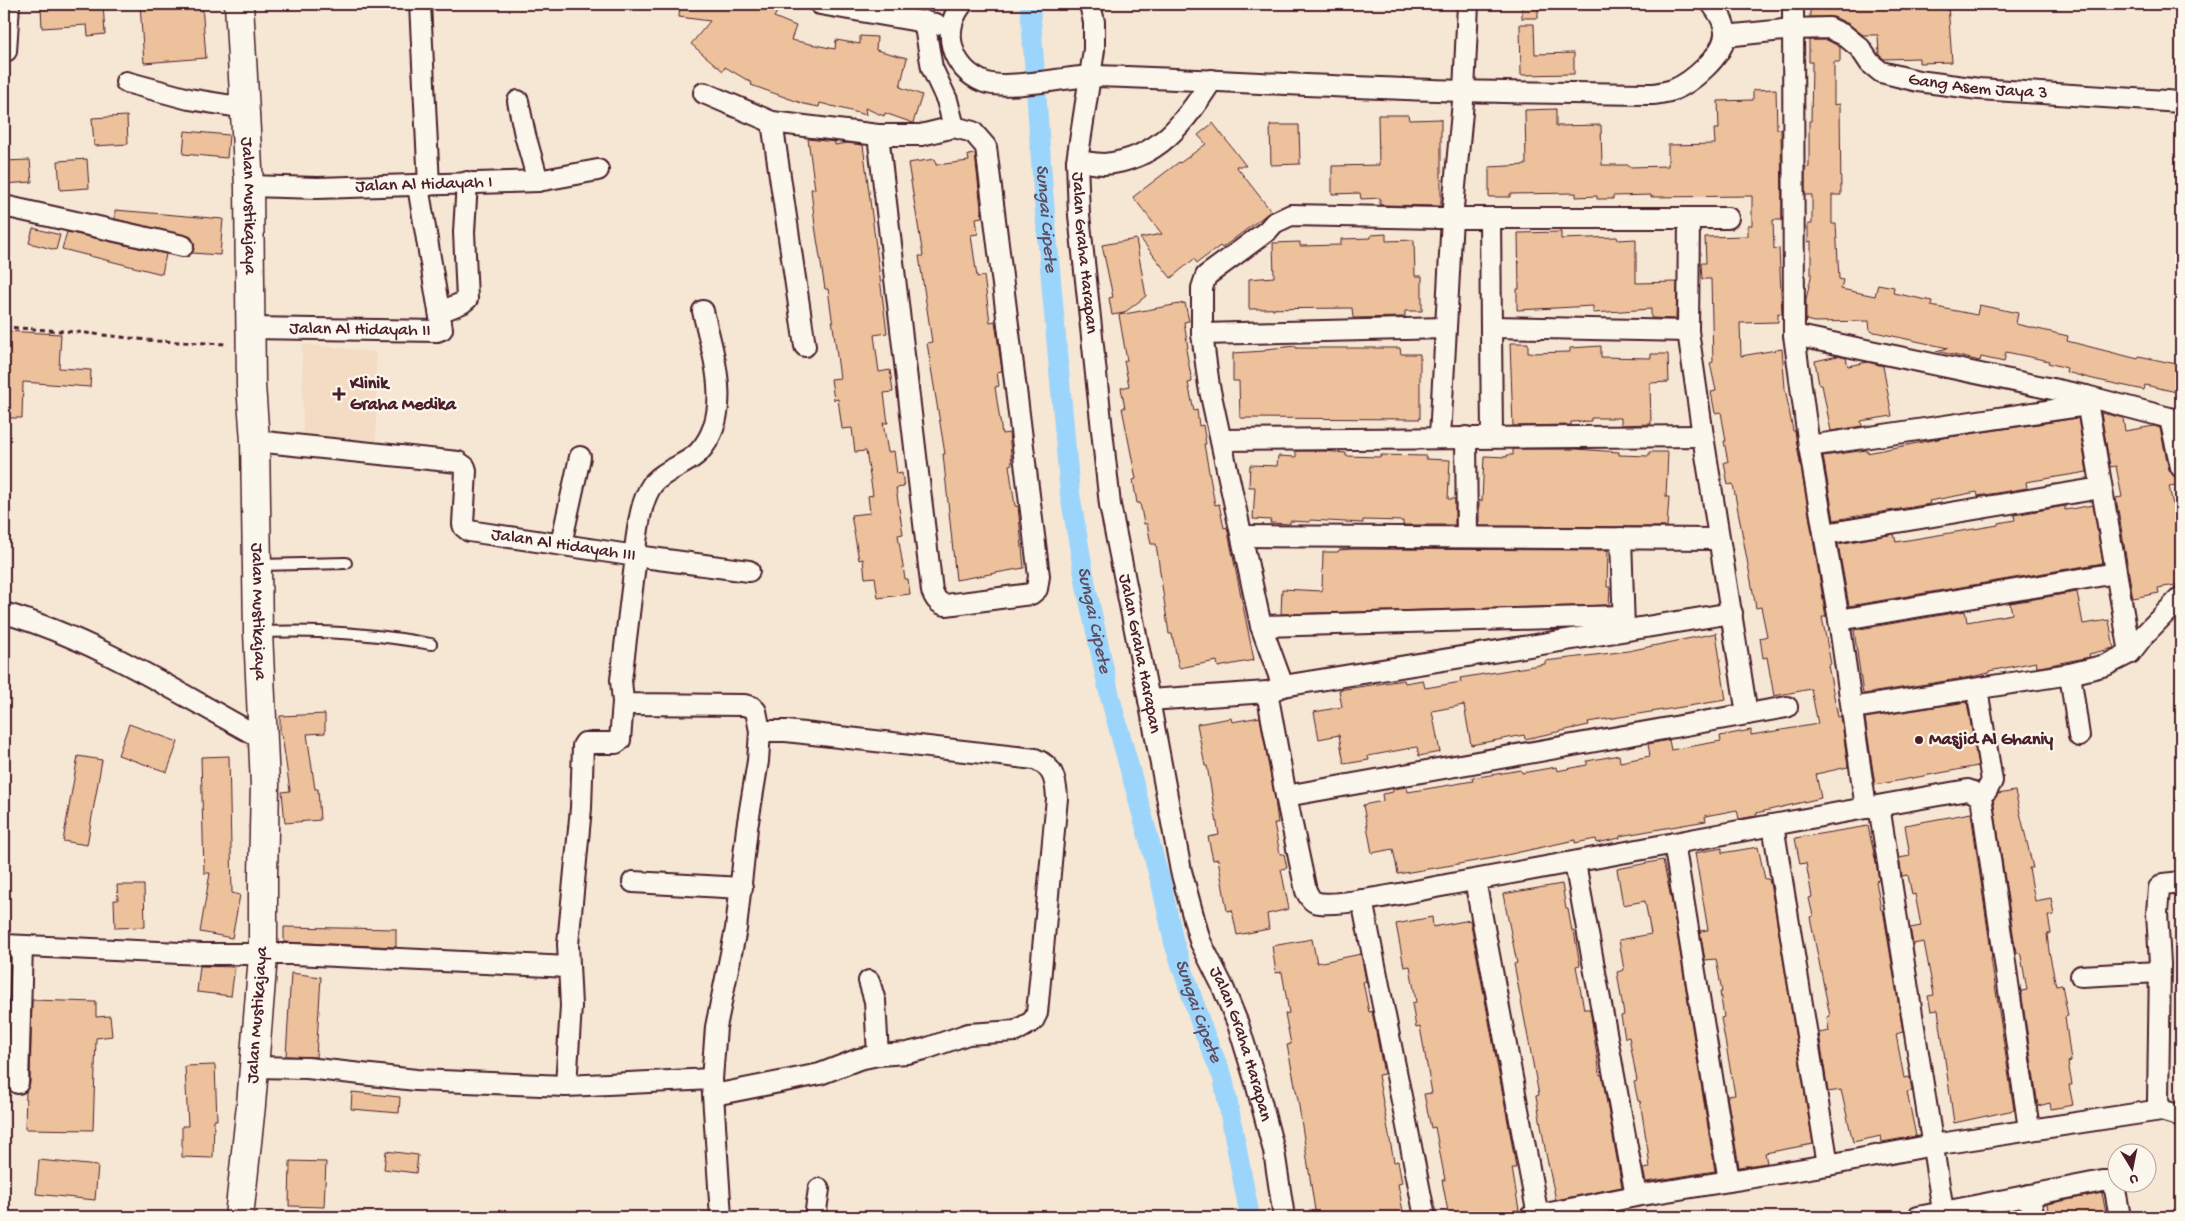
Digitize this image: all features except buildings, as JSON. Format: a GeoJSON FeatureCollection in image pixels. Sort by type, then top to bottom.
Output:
{"type":"FeatureCollection","features":[{"type":"Feature","properties":{"kind":"main road","name":"Jalan Mustikajaya"},"geometry":{"type":"LineString","coordinates":[[239,4],[249,186],[251,385],[255,440],[259,566],[258,632],[265,785],[262,886],[263,956],[239,1217]]}},
{"type":"Feature","properties":{"kind":"street"},"geometry":{"type":"LineString","coordinates":[[5,55],[9,4]]}},
{"type":"Feature","properties":{"kind":"street","name":"Jalan Al Hidayah II"},"geometry":{"type":"LineString","coordinates":[[251,336],[437,331],[442,329],[424,185],[420,4]]}},
{"type":"Feature","properties":{"kind":"street"},"geometry":{"type":"LineString","coordinates":[[820,4],[951,26]]}},
{"type":"Feature","properties":{"kind":"street"},"geometry":{"type":"LineString","coordinates":[[962,4],[954,15],[951,26],[951,45],[958,62],[970,75],[987,83],[1005,84],[1089,76],[1464,91],[1654,94],[1673,90],[1701,72],[1718,51],[1725,36],[1723,21],[1712,4]]}},
{"type":"Feature","properties":{"kind":"street","name":"Jalan Graha Harapan"},"geometry":{"type":"LineString","coordinates":[[1090,4],[1094,32],[1093,62],[1089,76],[1077,161],[1079,215],[1110,505],[1150,700],[1181,871],[1195,927],[1238,1024],[1256,1083],[1274,1150],[1284,1217]]}},
{"type":"Feature","properties":{"kind":"street"},"geometry":{"type":"LineString","coordinates":[[1440,437],[1452,218],[1464,91],[1468,4]]}},
{"type":"Feature","properties":{"kind":"street"},"geometry":{"type":"LineString","coordinates":[[1793,4],[1794,335],[1809,446],[1825,534],[1852,708],[1872,807],[1933,1145],[1943,1215]]}},
{"type":"Feature","properties":{"kind":"street"},"geometry":{"type":"LineString","coordinates":[[924,21],[932,68],[946,100],[954,127]]}},
{"type":"Feature","properties":{"kind":"street","name":"Gang Asem Jaya 3"},"geometry":{"type":"LineString","coordinates":[[1725,36],[1793,29],[1829,28],[1844,35],[1860,48],[1870,64],[1881,72],[1918,81],[1979,89],[2181,102]]}},
{"type":"Feature","properties":{"kind":"street"},"geometry":{"type":"LineString","coordinates":[[1077,161],[1103,164],[1128,160],[1151,150],[1190,115],[1212,80]]}},
{"type":"Feature","properties":{"kind":"street"},"geometry":{"type":"LineString","coordinates":[[126,82],[189,99],[245,108]]}},
{"type":"Feature","properties":{"kind":"street"},"geometry":{"type":"LineString","coordinates":[[704,93],[772,122],[878,135],[921,134],[954,127],[973,132],[986,147],[1039,576],[1037,589],[1031,594],[946,605],[941,605],[935,599],[929,578],[878,135]]}},
{"type":"Feature","properties":{"kind":"street"},"geometry":{"type":"LineString","coordinates":[[518,101],[538,181]]}},
{"type":"Feature","properties":{"kind":"street"},"geometry":{"type":"LineString","coordinates":[[772,122],[805,346]]}},
{"type":"Feature","properties":{"kind":"street","name":"Jalan Al Hidayah I"},"geometry":{"type":"LineString","coordinates":[[249,186],[318,188],[538,181],[598,170]]}},
{"type":"Feature","properties":{"kind":"street"},"geometry":{"type":"LineString","coordinates":[[440,312],[466,299],[464,232],[467,182]]}},
{"type":"Feature","properties":{"kind":"street"},"geometry":{"type":"LineString","coordinates":[[4,206],[183,246]]}},
{"type":"Feature","properties":{"kind":"street"},"geometry":{"type":"LineString","coordinates":[[1728,218],[1452,218],[1299,215],[1283,218],[1274,223],[1206,276],[1202,288],[1202,334],[1209,386],[1275,689],[1286,796],[1310,899],[1317,903],[1362,900],[1575,863],[1674,843],[1968,790],[1979,796]]}},
{"type":"Feature","properties":{"kind":"street"},"geometry":{"type":"LineString","coordinates":[[1490,218],[1492,437]]}},
{"type":"Feature","properties":{"kind":"street"},"geometry":{"type":"LineString","coordinates":[[1689,218],[1688,331],[1747,714]]}},
{"type":"Feature","properties":{"kind":"street"},"geometry":{"type":"LineString","coordinates":[[703,312],[718,376],[717,414],[711,434],[698,453],[653,484],[643,504],[635,556],[749,571]]}},
{"type":"Feature","properties":{"kind":"street"},"geometry":{"type":"LineString","coordinates":[[1491,327],[1688,331]]}},
{"type":"Feature","properties":{"kind":"street"},"geometry":{"type":"LineString","coordinates":[[1202,334],[1445,328]]}},
{"type":"Feature","properties":{"kind":"street"},"geometry":{"type":"LineString","coordinates":[[1794,335],[2176,420],[2181,467]]}},
{"type":"Feature","properties":{"kind":"street"},"geometry":{"type":"LineString","coordinates":[[1809,446],[2087,401]]}},
{"type":"Feature","properties":{"kind":"street"},"geometry":{"type":"LineString","coordinates":[[2087,401],[2130,653]]}},
{"type":"Feature","properties":{"kind":"street"},"geometry":{"type":"LineString","coordinates":[[1221,440],[1703,436]]}},
{"type":"Feature","properties":{"kind":"street"},"geometry":{"type":"LineString","coordinates":[[1466,437],[1468,537]]}},
{"type":"Feature","properties":{"kind":"street","name":"Jalan Al Hidayah III"},"geometry":{"type":"LineString","coordinates":[[255,440],[458,462],[466,470],[463,524],[466,530],[635,556],[622,680],[621,700],[623,702],[620,740],[616,743],[585,743],[583,746],[581,808],[568,944],[569,967]]}},
{"type":"Feature","properties":{"kind":"street"},"geometry":{"type":"LineString","coordinates":[[561,544],[580,457]]}},
{"type":"Feature","properties":{"kind":"street"},"geometry":{"type":"LineString","coordinates":[[1825,534],[2101,488]]}},
{"type":"Feature","properties":{"kind":"street"},"geometry":{"type":"LineString","coordinates":[[1243,536],[1719,539]]}},
{"type":"Feature","properties":{"kind":"street"},"geometry":{"type":"LineString","coordinates":[[1621,538],[1624,623]]}},
{"type":"Feature","properties":{"kind":"street"},"geometry":{"type":"LineString","coordinates":[[1839,620],[2116,573]]}},
{"type":"Feature","properties":{"kind":"street"},"geometry":{"type":"LineString","coordinates":[[1852,708],[2070,674],[2106,666],[2130,653],[2144,635],[2181,597]]}},
{"type":"Feature","properties":{"kind":"street"},"geometry":{"type":"LineString","coordinates":[[4,613],[21,618],[104,653],[263,739]]}},
{"type":"Feature","properties":{"kind":"street"},"geometry":{"type":"LineString","coordinates":[[1261,626],[1624,623],[1732,613]]}},
{"type":"Feature","properties":{"kind":"street"},"geometry":{"type":"LineString","coordinates":[[1150,700],[1275,689],[1624,623]]}},
{"type":"Feature","properties":{"kind":"street"},"geometry":{"type":"LineString","coordinates":[[2070,674],[2079,736]]}},
{"type":"Feature","properties":{"kind":"street"},"geometry":{"type":"LineString","coordinates":[[1977,689],[1992,780],[1987,790],[1979,796]]}},
{"type":"Feature","properties":{"kind":"street"},"geometry":{"type":"LineString","coordinates":[[623,702],[627,704],[744,705],[752,707],[756,711],[760,731],[758,761],[747,828],[742,888],[736,929],[716,1027],[713,1087],[720,1217]]}},
{"type":"Feature","properties":{"kind":"street"},"geometry":{"type":"LineString","coordinates":[[1286,796],[1788,707]]}},
{"type":"Feature","properties":{"kind":"street"},"geometry":{"type":"LineString","coordinates":[[254,1067],[307,1068],[416,1080],[566,1086],[713,1087],[820,1074],[859,1059],[925,1050],[968,1034],[1016,1031],[1033,1021],[1037,1013],[1057,798],[1056,782],[1051,770],[1044,762],[1034,758],[786,731],[760,731]]}},
{"type":"Feature","properties":{"kind":"street"},"geometry":{"type":"LineString","coordinates":[[1979,796],[2029,1129]]}},
{"type":"Feature","properties":{"kind":"street"},"geometry":{"type":"LineString","coordinates":[[1773,825],[1828,1165]]}},
{"type":"Feature","properties":{"kind":"street"},"geometry":{"type":"LineString","coordinates":[[1674,843],[1729,1181]]}},
{"type":"Feature","properties":{"kind":"street"},"geometry":{"type":"LineString","coordinates":[[1575,863],[1636,1196]]}},
{"type":"Feature","properties":{"kind":"street"},"geometry":{"type":"LineString","coordinates":[[1475,880],[1534,1217],[1636,1196],[1828,1165],[2029,1129],[2161,1110],[2181,1116]]}},
{"type":"Feature","properties":{"kind":"street"},"geometry":{"type":"LineString","coordinates":[[634,882],[742,888]]}},
{"type":"Feature","properties":{"kind":"street"},"geometry":{"type":"LineString","coordinates":[[2161,1110],[2158,1101],[2158,891],[2164,884],[2181,882]]}},
{"type":"Feature","properties":{"kind":"street"},"geometry":{"type":"LineString","coordinates":[[1362,900],[1425,1217]]}},
{"type":"Feature","properties":{"kind":"street"},"geometry":{"type":"LineString","coordinates":[[18,1083],[13,946],[263,956],[294,954],[569,967],[571,1006],[566,1086]]}},
{"type":"Feature","properties":{"kind":"street"},"geometry":{"type":"LineString","coordinates":[[2081,976],[2159,972]]}},
{"type":"Feature","properties":{"kind":"street"},"geometry":{"type":"LineString","coordinates":[[869,981],[875,1002],[878,1055]]}},
{"type":"Feature","properties":{"kind":"street"},"geometry":{"type":"LineString","coordinates":[[1918,1217],[1943,1215],[2029,1195],[2110,1181],[2114,1184],[2120,1217]]}},
{"type":"Feature","properties":{"kind":"street"},"geometry":{"type":"LineString","coordinates":[[815,1217],[819,1189]]}},
{"type":"Feature","properties":{"kind":"street"},"geometry":{"type":"LineString","coordinates":[[2029,1195],[2034,1217]]}},
{"type":"Feature","properties":{"kind":"lane"},"geometry":{"type":"LineString","coordinates":[[259,566],[346,563]]}},
{"type":"Feature","properties":{"kind":"lane"},"geometry":{"type":"LineString","coordinates":[[258,632],[301,630],[360,634],[396,637],[431,644]]}},
{"type":"Feature","properties":{"kind":"path"},"geometry":{"type":"LineString","coordinates":[[4,328],[77,332],[157,341],[251,336]]}},
{"type":"Feature","properties":{"kind":"shaded area","name":"Klinik Graha Medika"},"geometry":{"type":"Polygon","coordinates":[[[302,344],[376,352],[376,444],[303,437],[302,344]]]}},
{"type":"Feature","properties":{"kind":"waterway","name":"Sungai Cipete"},"geometry":{"type":"LineString","coordinates":[[1030,4],[1043,190],[1070,494],[1086,586],[1110,697],[1162,887],[1174,943],[1203,1030],[1223,1078],[1250,1217]]}},
{"type":"Feature","properties":{"kind":"place","name":"Klinik Graha Medika"},"geometry":{"type":"Point","coordinates":[339,394]}},
{"type":"Feature","properties":{"kind":"place","name":"Masjid Al Ghaniy"},"geometry":{"type":"Point","coordinates":[1919,740]}}]}
